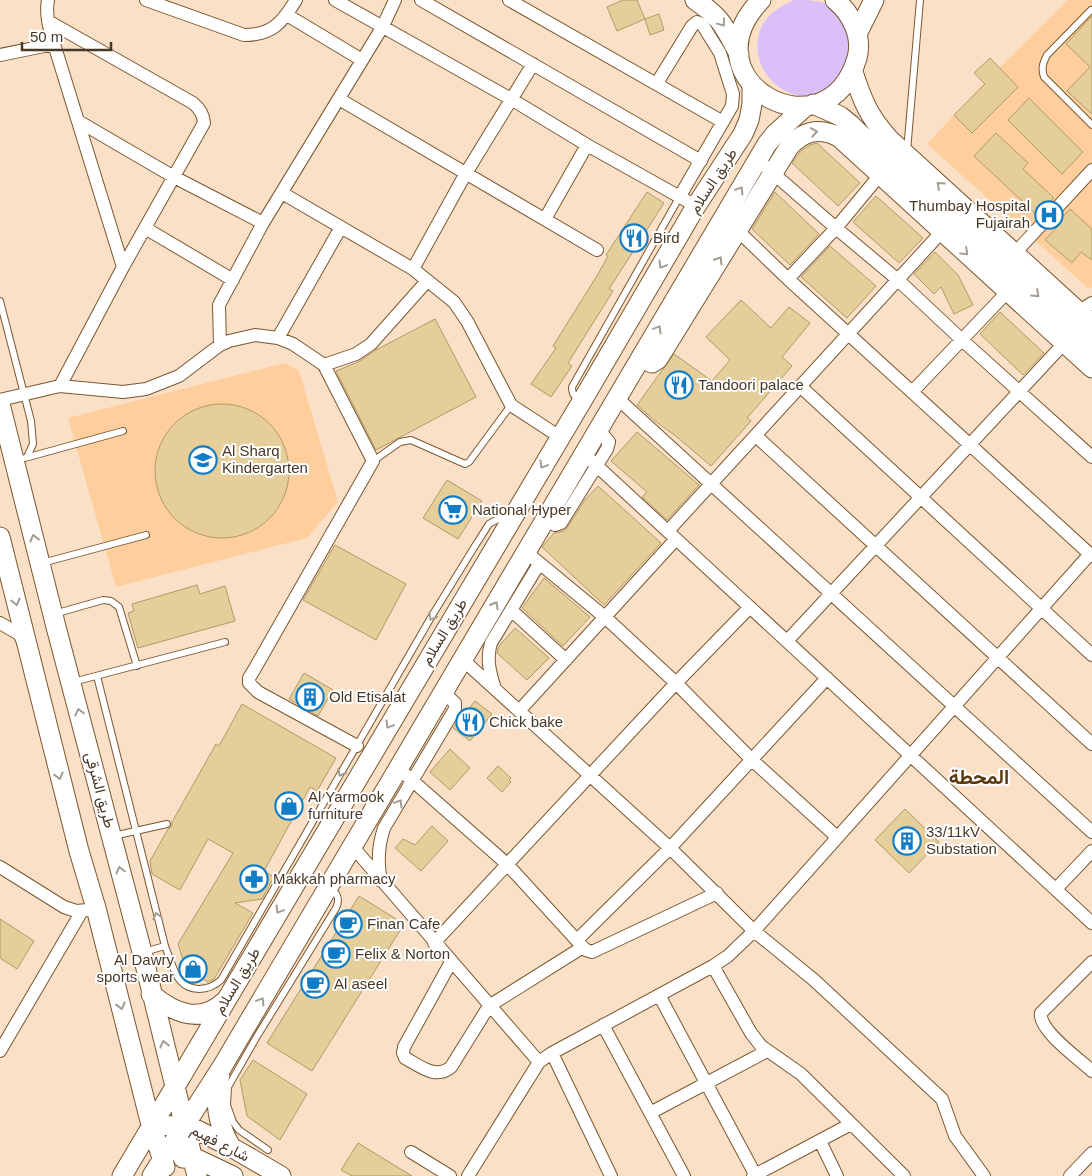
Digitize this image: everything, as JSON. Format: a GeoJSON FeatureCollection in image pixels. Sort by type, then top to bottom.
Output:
{"type":"FeatureCollection","features":[{"type":"Feature","properties":{"kind":"main road"},"geometry":{"type":"LineString","coordinates":[[695,0],[720,20],[739,54],[742,66],[752,85],[768,98],[786,105],[809,105],[840,116],[892,164],[948,225],[1013,285],[1092,346]]}},
{"type":"Feature","properties":{"kind":"main road"},"geometry":{"type":"LineString","coordinates":[[739,54],[740,34],[747,16],[761,0]]}},
{"type":"Feature","properties":{"kind":"main road"},"geometry":{"type":"LineString","coordinates":[[835,0],[843,7],[852,20],[857,34],[858,53],[853,72],[866,110],[883,132],[892,164]]}},
{"type":"Feature","properties":{"kind":"main road"},"geometry":{"type":"LineString","coordinates":[[857,34],[874,0]]}},
{"type":"Feature","properties":{"kind":"main road","name":"طريق السلام"},"geometry":{"type":"LineString","coordinates":[[152,1176],[165,1167],[184,1126],[222,1067],[250,1034],[299,953],[329,885],[398,768],[462,660],[485,638],[533,558],[545,519],[590,460],[598,429],[641,358],[731,223],[758,160],[775,134],[809,105],[829,98],[843,86],[853,72]]}},
{"type":"Feature","properties":{"kind":"main road","name":"طريق السلام"},"geometry":{"type":"LineString","coordinates":[[126,1170],[151,1124],[175,1088],[227,998],[244,956],[414,664],[482,551],[514,514],[696,206],[743,134],[749,120],[752,104],[752,85]]}},
{"type":"Feature","properties":{"kind":"main road"},"geometry":{"type":"LineString","coordinates":[[731,223],[772,174],[795,140],[812,131],[830,132],[892,164],[1016,253],[1085,307],[1077,333],[1092,368]]}},
{"type":"Feature","properties":{"kind":"main road","name":"طريق الشرقى"},"geometry":{"type":"LineString","coordinates":[[0,404],[5,435],[20,459],[40,564],[142,952],[197,1176]]}},
{"type":"Feature","properties":{"kind":"main road"},"geometry":{"type":"LineString","coordinates":[[1,545],[79,851],[89,910],[151,1124],[165,1167],[192,1158]]}},
{"type":"Feature","properties":{"kind":"main road"},"geometry":{"type":"LineString","coordinates":[[151,994],[163,1004],[181,1013],[193,1014],[217,1008],[227,998]]}},
{"type":"Feature","properties":{"kind":"main road"},"geometry":{"type":"LineString","coordinates":[[222,1067],[217,1087],[218,1112],[224,1135],[231,1147]]}},
{"type":"Feature","properties":{"kind":"main road"},"geometry":{"type":"LineString","coordinates":[[126,1170],[142,1126],[144,1097]]}},
{"type":"Feature","properties":{"kind":"main road","name":"شارع فهيم"},"geometry":{"type":"LineString","coordinates":[[151,1124],[193,1128],[231,1147],[281,1176]]}},
{"type":"Feature","properties":{"kind":"main road","name":"شارع فهيم"},"geometry":{"type":"LineString","coordinates":[[192,1158],[204,1161],[232,1176]]}},
{"type":"Feature","properties":{"kind":"street"},"geometry":{"type":"LineString","coordinates":[[48,0],[48,22],[54,44],[123,267]]}},
{"type":"Feature","properties":{"kind":"street"},"geometry":{"type":"LineString","coordinates":[[146,0],[244,35],[259,35],[271,30],[287,15],[296,0]]}},
{"type":"Feature","properties":{"kind":"street"},"geometry":{"type":"LineString","coordinates":[[336,0],[696,206]]}},
{"type":"Feature","properties":{"kind":"street"},"geometry":{"type":"LineString","coordinates":[[220,345],[219,306],[263,223],[383,26],[395,0]]}},
{"type":"Feature","properties":{"kind":"street"},"geometry":{"type":"LineString","coordinates":[[421,0],[700,161]]}},
{"type":"Feature","properties":{"kind":"street"},"geometry":{"type":"LineString","coordinates":[[509,0],[723,122]]}},
{"type":"Feature","properties":{"kind":"street"},"geometry":{"type":"LineString","coordinates":[[287,15],[362,60]]}},
{"type":"Feature","properties":{"kind":"street"},"geometry":{"type":"LineString","coordinates":[[48,22],[193,103],[200,109],[204,123],[123,267],[60,386]]}},
{"type":"Feature","properties":{"kind":"street"},"geometry":{"type":"LineString","coordinates":[[657,83],[692,26],[697,22],[702,24],[720,53],[733,94],[732,106],[680,196]]}},
{"type":"Feature","properties":{"kind":"street"},"geometry":{"type":"LineString","coordinates":[[0,55],[54,44]]}},
{"type":"Feature","properties":{"kind":"street"},"geometry":{"type":"LineString","coordinates":[[413,270],[466,173],[533,64]]}},
{"type":"Feature","properties":{"kind":"street"},"geometry":{"type":"LineString","coordinates":[[339,99],[597,250]]}},
{"type":"Feature","properties":{"kind":"street"},"geometry":{"type":"LineString","coordinates":[[78,121],[174,177],[263,223]]}},
{"type":"Feature","properties":{"kind":"street"},"geometry":{"type":"LineString","coordinates":[[545,219],[587,144]]}},
{"type":"Feature","properties":{"kind":"street"},"geometry":{"type":"LineString","coordinates":[[758,160],[772,174],[898,280],[1019,391],[1090,451]]}},
{"type":"Feature","properties":{"kind":"street"},"geometry":{"type":"LineString","coordinates":[[788,279],[892,164]]}},
{"type":"Feature","properties":{"kind":"street"},"geometry":{"type":"LineString","coordinates":[[1016,253],[1092,170]]}},
{"type":"Feature","properties":{"kind":"street"},"geometry":{"type":"LineString","coordinates":[[282,193],[413,270],[454,302],[510,405],[560,437]]}},
{"type":"Feature","properties":{"kind":"street"},"geometry":{"type":"LineString","coordinates":[[468,1176],[539,1062],[728,956],[754,931],[1091,555],[788,279],[731,223]]}},
{"type":"Feature","properties":{"kind":"street"},"geometry":{"type":"LineString","coordinates":[[519,711],[606,618],[711,484],[948,225]]}},
{"type":"Feature","properties":{"kind":"street"},"geometry":{"type":"LineString","coordinates":[[145,228],[233,280]]}},
{"type":"Feature","properties":{"kind":"street"},"geometry":{"type":"LineString","coordinates":[[278,338],[341,228]]}},
{"type":"Feature","properties":{"kind":"street"},"geometry":{"type":"LineString","coordinates":[[324,365],[356,354],[372,344],[428,281]]}},
{"type":"Feature","properties":{"kind":"street"},"geometry":{"type":"LineString","coordinates":[[912,392],[1013,285]]}},
{"type":"Feature","properties":{"kind":"street"},"geometry":{"type":"LineString","coordinates":[[787,641],[1019,391],[1077,333]]}},
{"type":"Feature","properties":{"kind":"street"},"geometry":{"type":"LineString","coordinates":[[0,400],[60,386],[123,392],[146,389],[179,376],[220,345],[238,338],[255,335],[278,338],[293,344],[324,365],[373,461],[254,670],[249,683],[258,692],[364,750]]}},
{"type":"Feature","properties":{"kind":"street"},"geometry":{"type":"LineString","coordinates":[[801,387],[1092,655]]}},
{"type":"Feature","properties":{"kind":"street"},"geometry":{"type":"LineString","coordinates":[[617,398],[1092,832]]}},
{"type":"Feature","properties":{"kind":"street"},"geometry":{"type":"LineString","coordinates":[[756,436],[1092,744]]}},
{"type":"Feature","properties":{"kind":"street"},"geometry":{"type":"LineString","coordinates":[[590,460],[1092,922]]}},
{"type":"Feature","properties":{"kind":"street"},"geometry":{"type":"LineString","coordinates":[[495,690],[488,664],[485,638],[511,610],[533,558],[606,618],[676,683],[752,760],[837,837]]}},
{"type":"Feature","properties":{"kind":"street"},"geometry":{"type":"LineString","coordinates":[[434,943],[676,683],[750,607]]}},
{"type":"Feature","properties":{"kind":"street"},"geometry":{"type":"LineString","coordinates":[[511,610],[566,660]]}},
{"type":"Feature","properties":{"kind":"street"},"geometry":{"type":"LineString","coordinates":[[0,623],[19,634],[26,646]]}},
{"type":"Feature","properties":{"kind":"street"},"geometry":{"type":"LineString","coordinates":[[462,660],[670,848],[754,931],[814,980],[942,1099],[956,1136],[984,1176]]}},
{"type":"Feature","properties":{"kind":"street"},"geometry":{"type":"LineString","coordinates":[[451,962],[404,1047],[403,1053],[405,1058],[435,1073],[446,1070],[451,1066],[489,1006],[580,944],[827,678]]}},
{"type":"Feature","properties":{"kind":"street"},"geometry":{"type":"LineString","coordinates":[[381,881],[378,860],[380,839],[384,828],[455,709],[455,703],[443,692]]}},
{"type":"Feature","properties":{"kind":"street"},"geometry":{"type":"LineString","coordinates":[[398,768],[507,864],[586,950],[592,952],[717,893]]}},
{"type":"Feature","properties":{"kind":"street"},"geometry":{"type":"LineString","coordinates":[[352,846],[539,1062]]}},
{"type":"Feature","properties":{"kind":"street"},"geometry":{"type":"LineString","coordinates":[[1056,890],[1092,851]]}},
{"type":"Feature","properties":{"kind":"street"},"geometry":{"type":"LineString","coordinates":[[0,867],[64,907],[89,910],[4,1036],[0,1051]]}},
{"type":"Feature","properties":{"kind":"street"},"geometry":{"type":"LineString","coordinates":[[1092,962],[1041,1013],[1040,1018],[1047,1031],[1092,1071]]}},
{"type":"Feature","properties":{"kind":"street"},"geometry":{"type":"LineString","coordinates":[[713,966],[756,1040],[767,1051],[800,1074],[904,1176]]}},
{"type":"Feature","properties":{"kind":"street"},"geometry":{"type":"LineString","coordinates":[[659,994],[755,1175],[851,1124]]}},
{"type":"Feature","properties":{"kind":"street"},"geometry":{"type":"LineString","coordinates":[[603,1025],[684,1176]]}},
{"type":"Feature","properties":{"kind":"street"},"geometry":{"type":"LineString","coordinates":[[650,1113],[767,1051]]}},
{"type":"Feature","properties":{"kind":"street"},"geometry":{"type":"LineString","coordinates":[[552,1053],[611,1176]]}},
{"type":"Feature","properties":{"kind":"street"},"geometry":{"type":"LineString","coordinates":[[820,1140],[837,1176]]}},
{"type":"Feature","properties":{"kind":"street"},"geometry":{"type":"LineString","coordinates":[[412,1152],[450,1176]]}},
{"type":"Feature","properties":{"kind":"street"},"geometry":{"type":"LineString","coordinates":[[1070,1176],[1092,1153]]}},
{"type":"Feature","properties":{"kind":"lane"},"geometry":{"type":"LineString","coordinates":[[892,164],[920,0]]}},
{"type":"Feature","properties":{"kind":"lane"},"geometry":{"type":"LineString","coordinates":[[1091,10],[1047,55],[1042,71],[1044,77],[1092,125]]}},
{"type":"Feature","properties":{"kind":"lane"},"geometry":{"type":"LineString","coordinates":[[582,401],[574,396],[572,387],[680,196]]}},
{"type":"Feature","properties":{"kind":"lane"},"geometry":{"type":"LineString","coordinates":[[0,301],[33,435],[32,444],[20,459]]}},
{"type":"Feature","properties":{"kind":"lane"},"geometry":{"type":"LineString","coordinates":[[373,461],[400,442],[411,440],[465,464],[469,462],[510,405]]}},
{"type":"Feature","properties":{"kind":"lane"},"geometry":{"type":"LineString","coordinates":[[20,459],[123,431]]}},
{"type":"Feature","properties":{"kind":"lane"},"geometry":{"type":"LineString","coordinates":[[40,564],[146,535]]}},
{"type":"Feature","properties":{"kind":"lane"},"geometry":{"type":"LineString","coordinates":[[53,614],[103,600],[115,602],[119,607],[137,666]]}},
{"type":"Feature","properties":{"kind":"lane"},"geometry":{"type":"LineString","coordinates":[[72,682],[225,642]]}},
{"type":"Feature","properties":{"kind":"lane"},"geometry":{"type":"LineString","coordinates":[[97,676],[165,946],[177,977],[187,986],[199,990],[213,987],[244,956]]}},
{"type":"Feature","properties":{"kind":"lane"},"geometry":{"type":"LineString","coordinates":[[112,837],[167,824]]}},
{"type":"Feature","properties":{"kind":"lane"},"geometry":{"type":"LineString","coordinates":[[142,952],[165,946]]}},
{"type":"Feature","properties":{"kind":"lane"},"geometry":{"type":"LineString","coordinates":[[250,1034],[228,1087],[227,1105],[233,1122],[239,1130],[268,1150]]}},
{"type":"Feature","properties":{"kind":"shaded area"},"geometry":{"type":"Polygon","coordinates":[[[794,0],[818,1],[834,7],[839,11],[855,38],[841,82],[813,96],[795,94],[782,89],[771,80],[763,69],[759,57],[757,43],[760,30],[768,17],[777,9],[794,0]]]}},
{"type":"Feature","properties":{"kind":"shaded area","name":"Thumbay Hospital Fujairah"},"geometry":{"type":"Polygon","coordinates":[[[1068,0],[1092,0],[1092,287],[1089,289],[927,144],[984,83],[1068,0]]]}},
{"type":"Feature","properties":{"kind":"shaded area","name":"Al Sharq Kindergarten"},"geometry":{"type":"Polygon","coordinates":[[[285,363],[299,371],[338,502],[307,538],[116,587],[68,418],[285,363]]]}},
{"type":"Feature","properties":{"kind":"building"},"geometry":{"type":"Polygon","coordinates":[[[623,0],[637,0],[645,19],[617,31],[607,7],[623,0]]]}},
{"type":"Feature","properties":{"kind":"building"},"geometry":{"type":"Polygon","coordinates":[[[659,14],[664,30],[650,35],[645,19],[659,14]]]}},
{"type":"Feature","properties":{"kind":"building"},"geometry":{"type":"Polygon","coordinates":[[[1092,16],[1092,114],[1067,91],[1090,67],[1066,44],[1092,16]]]}},
{"type":"Feature","properties":{"kind":"building"},"geometry":{"type":"Polygon","coordinates":[[[990,58],[1018,87],[972,133],[954,115],[985,84],[974,73],[990,58]]]}},
{"type":"Feature","properties":{"kind":"building"},"geometry":{"type":"Polygon","coordinates":[[[1029,98],[1083,152],[1062,174],[1008,120],[1029,98]]]}},
{"type":"Feature","properties":{"kind":"building"},"geometry":{"type":"Polygon","coordinates":[[[996,133],[1028,163],[1023,169],[1054,198],[1037,215],[974,156],[996,133]]]}},
{"type":"Feature","properties":{"kind":"building"},"geometry":{"type":"Polygon","coordinates":[[[817,143],[860,183],[838,206],[792,163],[802,150],[817,143]]]}},
{"type":"Feature","properties":{"kind":"building"},"geometry":{"type":"Polygon","coordinates":[[[647,192],[664,203],[609,289],[613,291],[568,363],[572,366],[551,397],[531,384],[556,348],[553,346],[598,274],[608,256],[606,255],[647,192]]]}},
{"type":"Feature","properties":{"kind":"building"},"geometry":{"type":"Polygon","coordinates":[[[775,192],[819,234],[790,265],[752,229],[775,192]]]}},
{"type":"Feature","properties":{"kind":"building"},"geometry":{"type":"Polygon","coordinates":[[[876,196],[923,238],[899,263],[853,222],[876,196]]]}},
{"type":"Feature","properties":{"kind":"building"},"geometry":{"type":"Polygon","coordinates":[[[1070,209],[1092,229],[1092,260],[1081,252],[1072,263],[1045,240],[1057,227],[1055,225],[1070,209]]]}},
{"type":"Feature","properties":{"kind":"building"},"geometry":{"type":"Polygon","coordinates":[[[830,246],[876,286],[847,318],[801,277],[830,246]]]}},
{"type":"Feature","properties":{"kind":"building"},"geometry":{"type":"Polygon","coordinates":[[[935,252],[958,275],[973,305],[954,314],[941,287],[934,294],[914,274],[935,252]]]}},
{"type":"Feature","properties":{"kind":"building"},"geometry":{"type":"Polygon","coordinates":[[[741,300],[771,328],[789,307],[810,323],[782,357],[792,366],[747,418],[751,421],[711,466],[637,405],[674,354],[712,381],[730,360],[706,337],[741,300]]]}},
{"type":"Feature","properties":{"kind":"building"},"geometry":{"type":"Polygon","coordinates":[[[1000,312],[1044,353],[1023,375],[980,334],[1000,312]]]}},
{"type":"Feature","properties":{"kind":"building"},"geometry":{"type":"Polygon","coordinates":[[[435,319],[476,397],[376,450],[336,371],[360,361],[376,350],[435,319]]]}},
{"type":"Feature","properties":{"kind":"building"},"geometry":{"type":"Polygon","coordinates":[[[222,404],[248,409],[259,415],[269,424],[278,434],[284,445],[289,471],[284,497],[278,508],[269,518],[259,527],[248,533],[222,538],[196,533],[185,527],[175,518],[166,508],[160,497],[155,471],[160,445],[166,434],[175,424],[185,415],[196,409],[222,404]]]}},
{"type":"Feature","properties":{"kind":"building"},"geometry":{"type":"Polygon","coordinates":[[[637,432],[699,485],[667,520],[642,497],[647,492],[611,461],[637,432]]]}},
{"type":"Feature","properties":{"kind":"building","name":"National Hyper"},"geometry":{"type":"Polygon","coordinates":[[[447,480],[482,501],[458,539],[423,518],[447,480]]]}},
{"type":"Feature","properties":{"kind":"building"},"geometry":{"type":"Polygon","coordinates":[[[598,486],[661,543],[604,605],[542,547],[554,533],[564,531],[567,528],[585,500],[598,486]]]}},
{"type":"Feature","properties":{"kind":"building"},"geometry":{"type":"Polygon","coordinates":[[[335,545],[406,584],[376,640],[303,600],[335,545]]]}},
{"type":"Feature","properties":{"kind":"building"},"geometry":{"type":"Polygon","coordinates":[[[544,578],[590,617],[563,646],[522,608],[544,578]]]}},
{"type":"Feature","properties":{"kind":"building"},"geometry":{"type":"Polygon","coordinates":[[[197,585],[200,594],[225,586],[235,621],[138,648],[128,613],[134,611],[132,604],[197,585]]]}},
{"type":"Feature","properties":{"kind":"building"},"geometry":{"type":"Polygon","coordinates":[[[515,628],[549,658],[527,680],[497,653],[499,646],[515,628]]]}},
{"type":"Feature","properties":{"kind":"building","name":"Old Etisalat"},"geometry":{"type":"Polygon","coordinates":[[[304,673],[333,690],[318,716],[289,699],[304,673]]]}},
{"type":"Feature","properties":{"kind":"building"},"geometry":{"type":"Polygon","coordinates":[[[475,701],[492,714],[470,741],[453,728],[475,701]]]}},
{"type":"Feature","properties":{"kind":"building"},"geometry":{"type":"Polygon","coordinates":[[[242,704],[336,758],[317,791],[310,787],[264,871],[274,877],[262,899],[235,903],[253,913],[214,979],[208,982],[186,969],[178,944],[233,853],[208,839],[180,890],[152,874],[150,861],[168,829],[172,826],[172,822],[216,744],[219,746],[242,704]]]}},
{"type":"Feature","properties":{"kind":"building"},"geometry":{"type":"Polygon","coordinates":[[[450,749],[470,768],[450,790],[430,772],[450,749]]]}},
{"type":"Feature","properties":{"kind":"building"},"geometry":{"type":"Polygon","coordinates":[[[498,766],[511,778],[509,780],[511,782],[502,792],[487,778],[498,766]]]}},
{"type":"Feature","properties":{"kind":"building","name":"33/11kV Substation"},"geometry":{"type":"Polygon","coordinates":[[[905,809],[939,842],[909,873],[875,840],[905,809]]]}},
{"type":"Feature","properties":{"kind":"building"},"geometry":{"type":"Polygon","coordinates":[[[432,826],[448,841],[421,871],[395,848],[403,839],[415,845],[432,826]]]}},
{"type":"Feature","properties":{"kind":"building"},"geometry":{"type":"Polygon","coordinates":[[[359,896],[404,924],[312,1071],[267,1043],[359,896]]]}},
{"type":"Feature","properties":{"kind":"building"},"geometry":{"type":"Polygon","coordinates":[[[0,919],[34,941],[17,969],[0,958],[0,919]]]}},
{"type":"Feature","properties":{"kind":"building"},"geometry":{"type":"Polygon","coordinates":[[[253,1060],[307,1094],[280,1140],[247,1116],[240,1080],[253,1060]]]}},
{"type":"Feature","properties":{"kind":"building"},"geometry":{"type":"Polygon","coordinates":[[[358,1143],[412,1176],[352,1176],[341,1170],[358,1143]]]}},
{"type":"Feature","properties":{"kind":"place","name":"Thumbay Hospital Fujairah"},"geometry":{"type":"Point","coordinates":[1049,215]}},
{"type":"Feature","properties":{"kind":"place","name":"Bird"},"geometry":{"type":"Point","coordinates":[634,238]}},
{"type":"Feature","properties":{"kind":"place","name":"Tandoori palace"},"geometry":{"type":"Point","coordinates":[679,385]}},
{"type":"Feature","properties":{"kind":"place","name":"Al Sharq Kindergarten"},"geometry":{"type":"Point","coordinates":[203,460]}},
{"type":"Feature","properties":{"kind":"place","name":"National Hyper"},"geometry":{"type":"Point","coordinates":[453,510]}},
{"type":"Feature","properties":{"kind":"place","name":"Old Etisalat"},"geometry":{"type":"Point","coordinates":[310,697]}},
{"type":"Feature","properties":{"kind":"place","name":"Chick bake"},"geometry":{"type":"Point","coordinates":[470,722]}},
{"type":"Feature","properties":{"kind":"place","name":"Al Yarmook furniture"},"geometry":{"type":"Point","coordinates":[289,806]}},
{"type":"Feature","properties":{"kind":"place","name":"33/11kV Substation"},"geometry":{"type":"Point","coordinates":[907,841]}},
{"type":"Feature","properties":{"kind":"place","name":"Makkah pharmacy"},"geometry":{"type":"Point","coordinates":[254,879]}},
{"type":"Feature","properties":{"kind":"place","name":"Finan Cafe"},"geometry":{"type":"Point","coordinates":[348,924]}},
{"type":"Feature","properties":{"kind":"place","name":"Felix & Norton"},"geometry":{"type":"Point","coordinates":[336,954]}},
{"type":"Feature","properties":{"kind":"place","name":"Al Dawry sports wear"},"geometry":{"type":"Point","coordinates":[193,969]}},
{"type":"Feature","properties":{"kind":"place","name":"Al aseel"},"geometry":{"type":"Point","coordinates":[315,984]}},
{"type":"Feature","properties":{"kind":"district","name":"المحطة"},"geometry":{"type":"Point","coordinates":[979,777]}}]}
